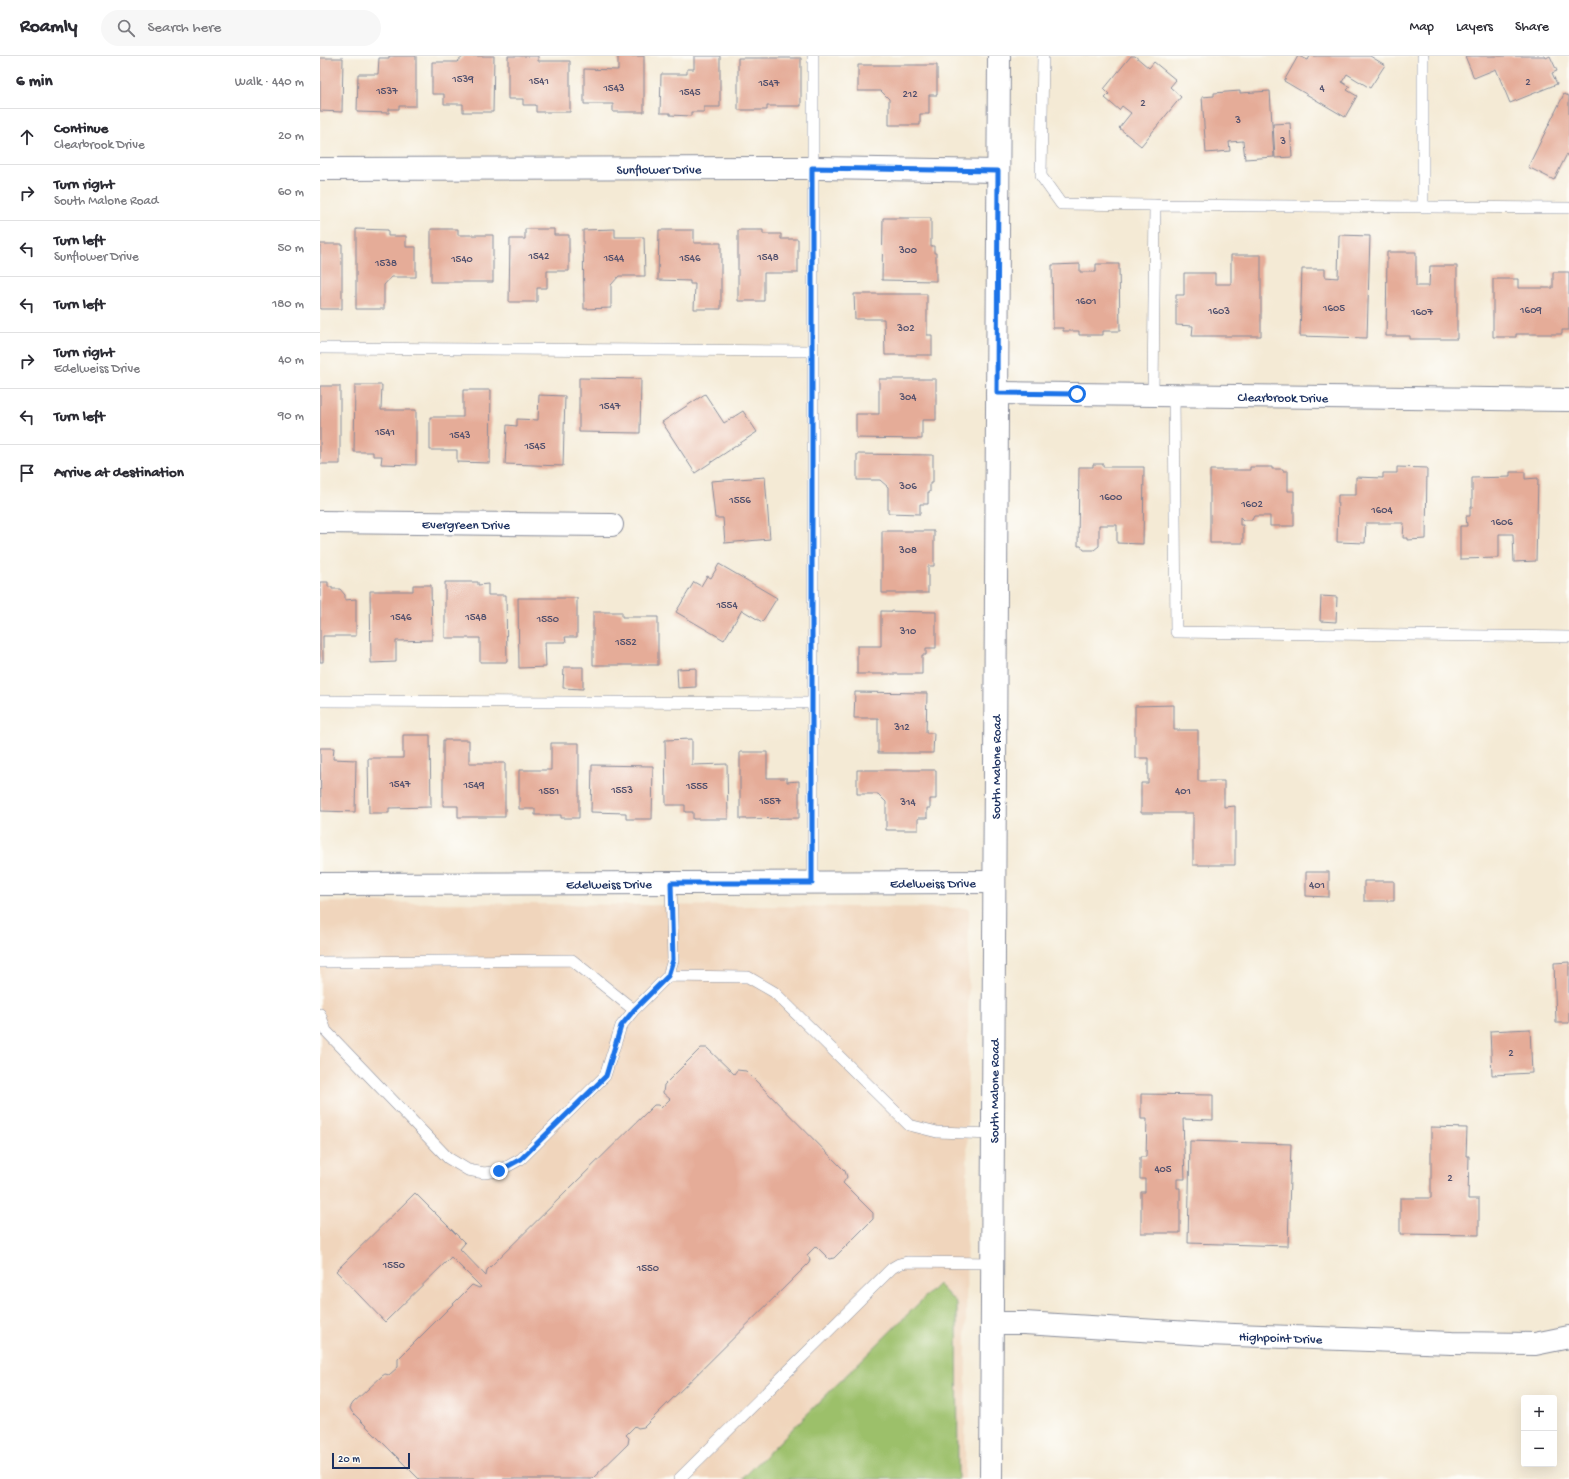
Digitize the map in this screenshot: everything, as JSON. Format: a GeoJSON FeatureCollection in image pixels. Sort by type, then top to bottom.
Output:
{"type":"FeatureCollection","features":[{"type":"Feature","properties":{"kind":"street","name":"South Malone Road"},"geometry":{"type":"LineString","coordinates":[[991,1479],[999,56]]}},
{"type":"Feature","properties":{"kind":"street","name":"Sunflower Drive"},"geometry":{"type":"LineString","coordinates":[[320,169],[812,168],[998,171]]}},
{"type":"Feature","properties":{"kind":"street","name":"Clearbrook Drive"},"geometry":{"type":"LineString","coordinates":[[997,393],[1569,400]]}},
{"type":"Feature","properties":{"kind":"street","name":"Evergreen Drive"},"geometry":{"type":"LineString","coordinates":[[320,522],[612,525]]}},
{"type":"Feature","properties":{"kind":"street","name":"Edelweiss Drive"},"geometry":{"type":"LineString","coordinates":[[320,884],[994,882]]}},
{"type":"Feature","properties":{"kind":"street","name":"Highpoint Drive"},"geometry":{"type":"LineString","coordinates":[[992,1322],[1207,1334],[1452,1343],[1535,1344],[1569,1337]]}},
{"type":"Feature","properties":{"kind":"lane"},"geometry":{"type":"LineString","coordinates":[[812,883],[813,56]]}},
{"type":"Feature","properties":{"kind":"lane"},"geometry":{"type":"LineString","coordinates":[[1043,56],[1041,176],[1061,204],[1155,206],[1569,208]]}},
{"type":"Feature","properties":{"kind":"lane"},"geometry":{"type":"LineString","coordinates":[[1423,56],[1424,207]]}},
{"type":"Feature","properties":{"kind":"lane"},"geometry":{"type":"LineString","coordinates":[[1153,394],[1155,206]]}},
{"type":"Feature","properties":{"kind":"lane"},"geometry":{"type":"LineString","coordinates":[[320,348],[812,351]]}},
{"type":"Feature","properties":{"kind":"lane"},"geometry":{"type":"LineString","coordinates":[[1174,395],[1176,632],[1569,637]]}},
{"type":"Feature","properties":{"kind":"lane"},"geometry":{"type":"LineString","coordinates":[[320,701],[812,703]]}},
{"type":"Feature","properties":{"kind":"lane"},"geometry":{"type":"LineString","coordinates":[[320,1014],[326,1031],[448,1158],[468,1170],[484,1172],[499,1171],[521,1159],[606,1076],[621,1026],[634,1010],[668,976],[673,960],[671,883]]}},
{"type":"Feature","properties":{"kind":"lane"},"geometry":{"type":"LineString","coordinates":[[320,962],[572,960],[634,1010]]}},
{"type":"Feature","properties":{"kind":"lane"},"geometry":{"type":"LineString","coordinates":[[668,976],[748,977],[774,992],[909,1125],[937,1132],[993,1134]]}},
{"type":"Feature","properties":{"kind":"lane"},"geometry":{"type":"LineString","coordinates":[[679,1479],[892,1268],[907,1262],[993,1263]]}},
{"type":"Feature","properties":{"kind":"shaded area"},"geometry":{"type":"Polygon","coordinates":[[[320,902],[969,908],[965,1479],[320,1479],[320,902]]]}},
{"type":"Feature","properties":{"kind":"green space"},"geometry":{"type":"Polygon","coordinates":[[[938,1284],[957,1304],[958,1479],[742,1479],[938,1284]]]}},
{"type":"Feature","properties":{"kind":"building"},"geometry":{"type":"Polygon","coordinates":[[[389,56],[416,56],[416,106],[399,106],[399,109],[389,109],[389,113],[357,112],[358,74],[378,74],[379,58],[389,58],[389,56]]]}},
{"type":"Feature","properties":{"kind":"building"},"geometry":{"type":"Polygon","coordinates":[[[464,56],[494,56],[493,112],[463,112],[463,104],[444,104],[444,94],[432,94],[432,62],[457,62],[464,56]]]}},
{"type":"Feature","properties":{"kind":"building"},"geometry":{"type":"Polygon","coordinates":[[[508,56],[538,56],[538,61],[570,61],[570,112],[536,112],[536,105],[523,105],[523,99],[508,99],[508,56]]]}},
{"type":"Feature","properties":{"kind":"building"},"geometry":{"type":"Polygon","coordinates":[[[618,56],[644,56],[644,112],[613,112],[613,104],[584,104],[584,69],[618,70],[618,56]]]}},
{"type":"Feature","properties":{"kind":"building"},"geometry":{"type":"Polygon","coordinates":[[[694,56],[720,56],[720,107],[704,107],[704,112],[691,112],[691,116],[660,113],[661,74],[687,74],[687,69],[694,69],[694,56]]]}},
{"type":"Feature","properties":{"kind":"building"},"geometry":{"type":"Polygon","coordinates":[[[1131,56],[1135,56],[1149,68],[1154,62],[1176,80],[1170,87],[1181,97],[1141,146],[1119,128],[1131,113],[1122,106],[1119,110],[1105,98],[1109,94],[1104,89],[1131,56]]]}},
{"type":"Feature","properties":{"kind":"building"},"geometry":{"type":"Polygon","coordinates":[[[1298,56],[1308,60],[1310,56],[1370,56],[1385,65],[1370,88],[1347,74],[1342,82],[1350,87],[1347,90],[1357,96],[1345,117],[1284,81],[1298,56]]]}},
{"type":"Feature","properties":{"kind":"building"},"geometry":{"type":"Polygon","coordinates":[[[1465,56],[1545,56],[1546,58],[1550,56],[1557,71],[1552,73],[1557,84],[1510,103],[1496,69],[1474,78],[1465,56]]]}},
{"type":"Feature","properties":{"kind":"building"},"geometry":{"type":"Polygon","coordinates":[[[320,58],[343,58],[342,112],[320,111],[320,58]]]}},
{"type":"Feature","properties":{"kind":"building"},"geometry":{"type":"Polygon","coordinates":[[[738,58],[801,58],[801,106],[767,106],[767,110],[738,110],[738,58]]]}},
{"type":"Feature","properties":{"kind":"building"},"geometry":{"type":"Polygon","coordinates":[[[858,65],[937,65],[937,95],[929,95],[929,114],[920,114],[920,125],[889,125],[889,99],[881,91],[858,91],[858,65]]]}},
{"type":"Feature","properties":{"kind":"building"},"geometry":{"type":"Polygon","coordinates":[[[1240,91],[1240,93],[1270,91],[1274,157],[1245,159],[1243,141],[1229,142],[1230,151],[1206,153],[1202,97],[1214,96],[1214,93],[1240,91]]]}},
{"type":"Feature","properties":{"kind":"building"},"geometry":{"type":"Polygon","coordinates":[[[1564,94],[1569,96],[1569,155],[1567,154],[1554,180],[1528,167],[1564,94]]]}},
{"type":"Feature","properties":{"kind":"building"},"geometry":{"type":"Polygon","coordinates":[[[1290,123],[1292,157],[1275,158],[1273,124],[1290,123]]]}},
{"type":"Feature","properties":{"kind":"building"},"geometry":{"type":"Polygon","coordinates":[[[883,218],[931,218],[931,246],[934,246],[934,253],[936,253],[936,281],[882,280],[883,218]]]}},
{"type":"Feature","properties":{"kind":"building"},"geometry":{"type":"Polygon","coordinates":[[[356,229],[388,230],[388,236],[406,236],[406,247],[416,247],[416,277],[391,277],[384,285],[384,309],[356,309],[356,229]]]}},
{"type":"Feature","properties":{"kind":"building"},"geometry":{"type":"Polygon","coordinates":[[[431,229],[458,229],[458,235],[493,235],[493,282],[431,282],[431,229]]]}},
{"type":"Feature","properties":{"kind":"building"},"geometry":{"type":"Polygon","coordinates":[[[525,229],[554,229],[554,235],[569,235],[569,271],[547,271],[547,288],[537,288],[537,302],[509,302],[510,239],[525,239],[525,229]]]}},
{"type":"Feature","properties":{"kind":"building"},"geometry":{"type":"Polygon","coordinates":[[[615,229],[615,237],[644,237],[645,276],[619,276],[611,285],[611,308],[584,309],[583,230],[615,229]]]}},
{"type":"Feature","properties":{"kind":"building"},"geometry":{"type":"Polygon","coordinates":[[[659,230],[694,230],[694,243],[721,243],[721,309],[694,309],[695,284],[690,284],[690,281],[658,280],[659,230]]]}},
{"type":"Feature","properties":{"kind":"building"},"geometry":{"type":"Polygon","coordinates":[[[738,230],[763,230],[763,234],[781,234],[781,239],[798,239],[798,273],[764,273],[764,301],[738,301],[738,230]]]}},
{"type":"Feature","properties":{"kind":"building"},"geometry":{"type":"Polygon","coordinates":[[[1339,235],[1370,236],[1367,338],[1300,336],[1302,269],[1325,269],[1325,277],[1338,278],[1339,235]]]}},
{"type":"Feature","properties":{"kind":"building"},"geometry":{"type":"Polygon","coordinates":[[[320,244],[342,244],[342,309],[320,309],[320,244]]]}},
{"type":"Feature","properties":{"kind":"building"},"geometry":{"type":"Polygon","coordinates":[[[1387,252],[1416,252],[1416,286],[1429,286],[1430,266],[1457,266],[1457,339],[1410,339],[1410,336],[1386,336],[1387,252]]]}},
{"type":"Feature","properties":{"kind":"building"},"geometry":{"type":"Polygon","coordinates":[[[1231,255],[1261,255],[1261,336],[1192,336],[1193,326],[1176,325],[1176,295],[1184,295],[1184,273],[1215,273],[1215,284],[1231,284],[1231,255]]]}},
{"type":"Feature","properties":{"kind":"building"},"geometry":{"type":"Polygon","coordinates":[[[1080,264],[1080,272],[1096,272],[1096,264],[1119,264],[1120,331],[1103,331],[1103,335],[1079,335],[1079,331],[1063,331],[1063,328],[1053,328],[1052,265],[1080,264]]]}},
{"type":"Feature","properties":{"kind":"building"},"geometry":{"type":"Polygon","coordinates":[[[1553,272],[1569,272],[1569,330],[1562,330],[1562,334],[1516,334],[1516,337],[1493,337],[1493,279],[1518,279],[1518,288],[1553,288],[1553,272]]]}},
{"type":"Feature","properties":{"kind":"building"},"geometry":{"type":"Polygon","coordinates":[[[854,294],[927,294],[927,335],[932,335],[932,355],[885,355],[884,319],[855,319],[854,294]]]}},
{"type":"Feature","properties":{"kind":"building"},"geometry":{"type":"Polygon","coordinates":[[[579,378],[641,379],[640,433],[579,432],[579,378]]]}},
{"type":"Feature","properties":{"kind":"building"},"geometry":{"type":"Polygon","coordinates":[[[879,379],[936,379],[936,420],[922,420],[922,439],[856,438],[856,414],[879,414],[879,379]]]}},
{"type":"Feature","properties":{"kind":"building"},"geometry":{"type":"Polygon","coordinates":[[[355,385],[382,385],[381,410],[416,410],[416,465],[381,464],[382,456],[373,456],[373,452],[354,452],[355,385]]]}},
{"type":"Feature","properties":{"kind":"building"},"geometry":{"type":"Polygon","coordinates":[[[320,386],[340,386],[340,464],[320,464],[320,386]]]}},
{"type":"Feature","properties":{"kind":"building"},"geometry":{"type":"Polygon","coordinates":[[[463,390],[491,390],[490,463],[457,462],[457,450],[430,450],[430,417],[463,417],[463,390]]]}},
{"type":"Feature","properties":{"kind":"building"},"geometry":{"type":"Polygon","coordinates":[[[705,394],[724,423],[743,411],[757,432],[695,473],[662,422],[705,394]]]}},
{"type":"Feature","properties":{"kind":"building"},"geometry":{"type":"Polygon","coordinates":[[[539,395],[565,396],[563,466],[505,464],[507,425],[517,426],[517,419],[538,420],[539,395]]]}},
{"type":"Feature","properties":{"kind":"building"},"geometry":{"type":"Polygon","coordinates":[[[857,454],[933,455],[933,483],[930,483],[928,504],[920,504],[920,514],[888,513],[888,487],[880,480],[857,480],[857,454]]]}},
{"type":"Feature","properties":{"kind":"building"},"geometry":{"type":"Polygon","coordinates":[[[1093,464],[1103,464],[1103,467],[1144,467],[1143,544],[1117,543],[1117,525],[1099,525],[1099,546],[1094,550],[1084,550],[1081,546],[1078,546],[1079,467],[1093,467],[1093,464]]]}},
{"type":"Feature","properties":{"kind":"building"},"geometry":{"type":"Polygon","coordinates":[[[1250,467],[1272,467],[1272,469],[1283,469],[1283,471],[1288,471],[1288,491],[1294,491],[1294,526],[1270,526],[1270,516],[1254,516],[1252,520],[1243,520],[1240,517],[1240,525],[1243,525],[1243,543],[1210,543],[1210,470],[1250,470],[1250,467]]]}},
{"type":"Feature","properties":{"kind":"building"},"geometry":{"type":"Polygon","coordinates":[[[1397,467],[1427,468],[1426,539],[1407,540],[1407,538],[1403,538],[1404,523],[1366,523],[1365,543],[1337,542],[1338,495],[1356,495],[1356,477],[1383,478],[1383,473],[1397,473],[1397,467]]]}},
{"type":"Feature","properties":{"kind":"building"},"geometry":{"type":"Polygon","coordinates":[[[1510,472],[1525,472],[1525,479],[1538,478],[1536,561],[1514,562],[1513,534],[1499,534],[1499,558],[1460,559],[1460,526],[1467,526],[1466,516],[1470,516],[1470,507],[1472,507],[1472,478],[1510,477],[1510,472]]]}},
{"type":"Feature","properties":{"kind":"building"},"geometry":{"type":"Polygon","coordinates":[[[765,477],[770,539],[725,543],[723,518],[715,518],[711,481],[765,477]]]}},
{"type":"Feature","properties":{"kind":"building"},"geometry":{"type":"Polygon","coordinates":[[[882,531],[934,531],[934,566],[928,566],[928,593],[882,593],[882,531]]]}},
{"type":"Feature","properties":{"kind":"building"},"geometry":{"type":"Polygon","coordinates":[[[719,564],[777,598],[762,622],[742,610],[724,640],[676,612],[694,582],[701,586],[707,576],[711,578],[719,564]]]}},
{"type":"Feature","properties":{"kind":"building"},"geometry":{"type":"Polygon","coordinates":[[[320,582],[328,582],[328,587],[332,587],[332,589],[340,589],[345,595],[345,600],[356,599],[356,636],[323,636],[323,662],[320,662],[320,582]]]}},
{"type":"Feature","properties":{"kind":"building"},"geometry":{"type":"Polygon","coordinates":[[[445,582],[478,582],[478,585],[488,584],[488,595],[506,595],[507,662],[480,662],[480,638],[445,638],[445,582]]]}},
{"type":"Feature","properties":{"kind":"building"},"geometry":{"type":"Polygon","coordinates":[[[413,585],[431,585],[432,640],[396,641],[396,662],[371,663],[370,591],[413,591],[413,585]]]}},
{"type":"Feature","properties":{"kind":"building"},"geometry":{"type":"Polygon","coordinates":[[[1321,596],[1337,597],[1336,622],[1320,621],[1321,596]]]}},
{"type":"Feature","properties":{"kind":"building"},"geometry":{"type":"Polygon","coordinates":[[[518,598],[577,598],[577,637],[565,637],[566,642],[545,642],[546,667],[519,668],[518,598]]]}},
{"type":"Feature","properties":{"kind":"building"},"geometry":{"type":"Polygon","coordinates":[[[881,611],[936,612],[936,648],[926,648],[926,655],[922,655],[922,674],[857,674],[857,646],[881,646],[881,611]]]}},
{"type":"Feature","properties":{"kind":"building"},"geometry":{"type":"Polygon","coordinates":[[[593,612],[622,612],[622,617],[658,617],[658,665],[593,665],[593,612]]]}},
{"type":"Feature","properties":{"kind":"building"},"geometry":{"type":"Polygon","coordinates":[[[564,667],[583,667],[583,689],[563,688],[564,667]]]}},
{"type":"Feature","properties":{"kind":"building"},"geometry":{"type":"Polygon","coordinates":[[[696,668],[696,687],[678,688],[677,669],[696,668]]]}},
{"type":"Feature","properties":{"kind":"building"},"geometry":{"type":"Polygon","coordinates":[[[855,692],[927,693],[926,733],[934,733],[933,753],[878,753],[878,718],[854,718],[855,692]]]}},
{"type":"Feature","properties":{"kind":"building"},"geometry":{"type":"Polygon","coordinates":[[[1174,705],[1174,730],[1198,730],[1198,781],[1224,781],[1224,807],[1235,806],[1235,865],[1193,865],[1193,813],[1141,813],[1141,783],[1148,783],[1148,758],[1135,758],[1135,706],[1174,705]]]}},
{"type":"Feature","properties":{"kind":"building"},"geometry":{"type":"Polygon","coordinates":[[[403,735],[430,735],[431,807],[389,808],[389,813],[369,813],[368,758],[403,758],[403,735]]]}},
{"type":"Feature","properties":{"kind":"building"},"geometry":{"type":"Polygon","coordinates":[[[692,739],[692,765],[727,764],[728,819],[693,819],[693,812],[685,812],[685,805],[666,805],[665,740],[692,739]]]}},
{"type":"Feature","properties":{"kind":"building"},"geometry":{"type":"Polygon","coordinates":[[[443,740],[469,740],[469,763],[505,763],[505,817],[458,817],[458,806],[443,806],[443,740]]]}},
{"type":"Feature","properties":{"kind":"building"},"geometry":{"type":"Polygon","coordinates":[[[551,743],[579,743],[579,818],[561,818],[561,815],[535,815],[535,809],[519,809],[519,770],[551,770],[551,743]]]}},
{"type":"Feature","properties":{"kind":"building"},"geometry":{"type":"Polygon","coordinates":[[[320,748],[334,748],[333,759],[356,760],[355,812],[321,811],[320,748]]]}},
{"type":"Feature","properties":{"kind":"building"},"geometry":{"type":"Polygon","coordinates":[[[740,752],[767,752],[767,778],[787,778],[787,782],[799,781],[799,818],[740,819],[740,752]]]}},
{"type":"Feature","properties":{"kind":"building"},"geometry":{"type":"Polygon","coordinates":[[[592,765],[653,766],[652,819],[626,819],[626,813],[591,812],[592,765]]]}},
{"type":"Feature","properties":{"kind":"building"},"geometry":{"type":"Polygon","coordinates":[[[857,770],[936,770],[936,799],[930,799],[930,808],[927,808],[927,818],[918,818],[918,830],[886,830],[886,802],[878,794],[857,794],[857,770]]]}},
{"type":"Feature","properties":{"kind":"building"},"geometry":{"type":"Polygon","coordinates":[[[1306,872],[1329,872],[1329,897],[1306,896],[1306,872]]]}},
{"type":"Feature","properties":{"kind":"building"},"geometry":{"type":"Polygon","coordinates":[[[1364,881],[1394,881],[1394,901],[1364,901],[1364,881]]]}},
{"type":"Feature","properties":{"kind":"building"},"geometry":{"type":"Polygon","coordinates":[[[1569,962],[1569,1023],[1556,1023],[1554,963],[1569,962]]]}},
{"type":"Feature","properties":{"kind":"building"},"geometry":{"type":"Polygon","coordinates":[[[1530,1029],[1532,1073],[1492,1075],[1490,1031],[1530,1029]]]}},
{"type":"Feature","properties":{"kind":"building"},"geometry":{"type":"Polygon","coordinates":[[[701,1048],[707,1048],[734,1074],[737,1070],[746,1071],[845,1171],[847,1177],[843,1183],[873,1213],[873,1219],[834,1258],[829,1259],[816,1246],[807,1255],[810,1259],[809,1263],[644,1427],[638,1428],[635,1426],[626,1435],[629,1438],[628,1444],[592,1479],[419,1479],[352,1412],[350,1408],[353,1403],[382,1376],[385,1374],[389,1375],[398,1367],[398,1359],[472,1285],[479,1288],[481,1287],[451,1257],[385,1322],[336,1271],[415,1193],[465,1243],[460,1249],[486,1276],[487,1270],[654,1105],[658,1105],[661,1108],[670,1099],[663,1093],[664,1085],[701,1048]]]}},
{"type":"Feature","properties":{"kind":"building"},"geometry":{"type":"Polygon","coordinates":[[[1141,1094],[1213,1095],[1213,1120],[1183,1119],[1185,1179],[1177,1179],[1177,1188],[1180,1188],[1180,1233],[1141,1233],[1141,1192],[1145,1192],[1145,1179],[1140,1179],[1140,1157],[1146,1157],[1147,1119],[1141,1119],[1141,1094]]]}},
{"type":"Feature","properties":{"kind":"building"},"geometry":{"type":"Polygon","coordinates":[[[1431,1127],[1467,1128],[1466,1156],[1469,1156],[1468,1199],[1479,1199],[1479,1235],[1400,1234],[1400,1198],[1431,1198],[1431,1127]]]}},
{"type":"Feature","properties":{"kind":"building"},"geometry":{"type":"Polygon","coordinates":[[[1190,1141],[1291,1144],[1288,1246],[1188,1243],[1190,1141]]]}},
{"type":"Feature","properties":{"kind":"route"},"geometry":{"type":"LineString","coordinates":[[499,1171],[521,1159],[606,1076],[621,1026],[634,1010],[668,976],[673,960],[671,883],[812,883],[812,168],[998,171],[997,393],[1077,394]]}}]}
